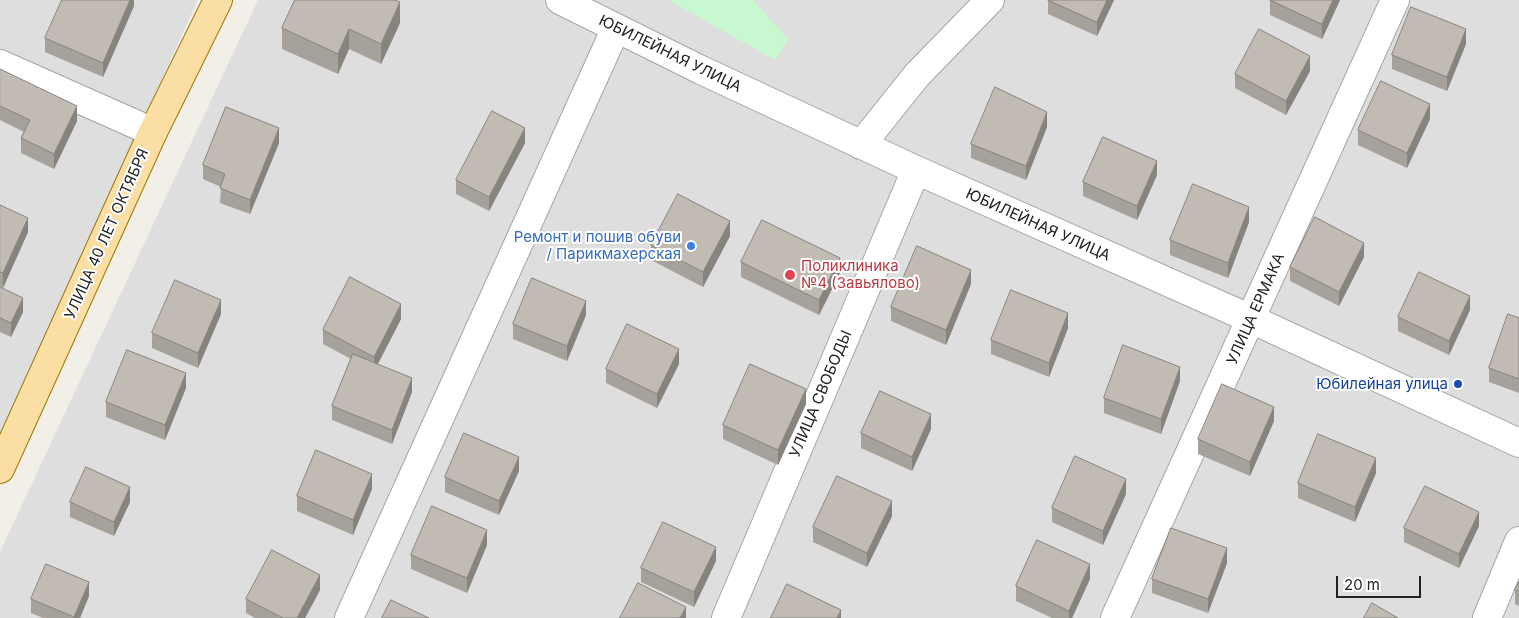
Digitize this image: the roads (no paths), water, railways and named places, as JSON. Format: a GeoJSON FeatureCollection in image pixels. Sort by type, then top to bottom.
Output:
{"type":"FeatureCollection","features":[{"type":"Feature","properties":{"kind":"main road","name":"УЛИЦА 40 ЛЕТ ОКТЯБРЯ"},"geometry":{"type":"LineString","coordinates":[[0,469],[153,132],[218,0]]}},
{"type":"Feature","properties":{"kind":"street","name":"ЮБИЛЕЙНАЯ УЛИЦА"},"geometry":{"type":"LineString","coordinates":[[560,0],[710,74],[861,145],[1519,443]]}},
{"type":"Feature","properties":{"kind":"street"},"geometry":{"type":"LineString","coordinates":[[861,145],[917,75],[990,0]]}},
{"type":"Feature","properties":{"kind":"street","name":"УЛИЦА ЕРМАКА"},"geometry":{"type":"LineString","coordinates":[[1115,618],[1395,0]]}},
{"type":"Feature","properties":{"kind":"street"},"geometry":{"type":"LineString","coordinates":[[349,618],[616,28]]}},
{"type":"Feature","properties":{"kind":"street"},"geometry":{"type":"LineString","coordinates":[[0,64],[153,132]]}},
{"type":"Feature","properties":{"kind":"street","name":"УЛИЦА СВОБОДЫ"},"geometry":{"type":"LineString","coordinates":[[726,618],[916,170]]}},
{"type":"Feature","properties":{"kind":"street"},"geometry":{"type":"LineString","coordinates":[[1487,618],[1519,541]]}},
{"type":"Feature","properties":{"kind":"place","name":"Ремонт и пошив обуви / Парикмахерская"},"geometry":{"type":"Point","coordinates":[691,246]}},
{"type":"Feature","properties":{"kind":"place","name":"Поликлиника №4 (Завьялово)"},"geometry":{"type":"Point","coordinates":[790,275]}},
{"type":"Feature","properties":{"kind":"place","name":"Юбилейная улица"},"geometry":{"type":"Point","coordinates":[1458,384]}}]}
